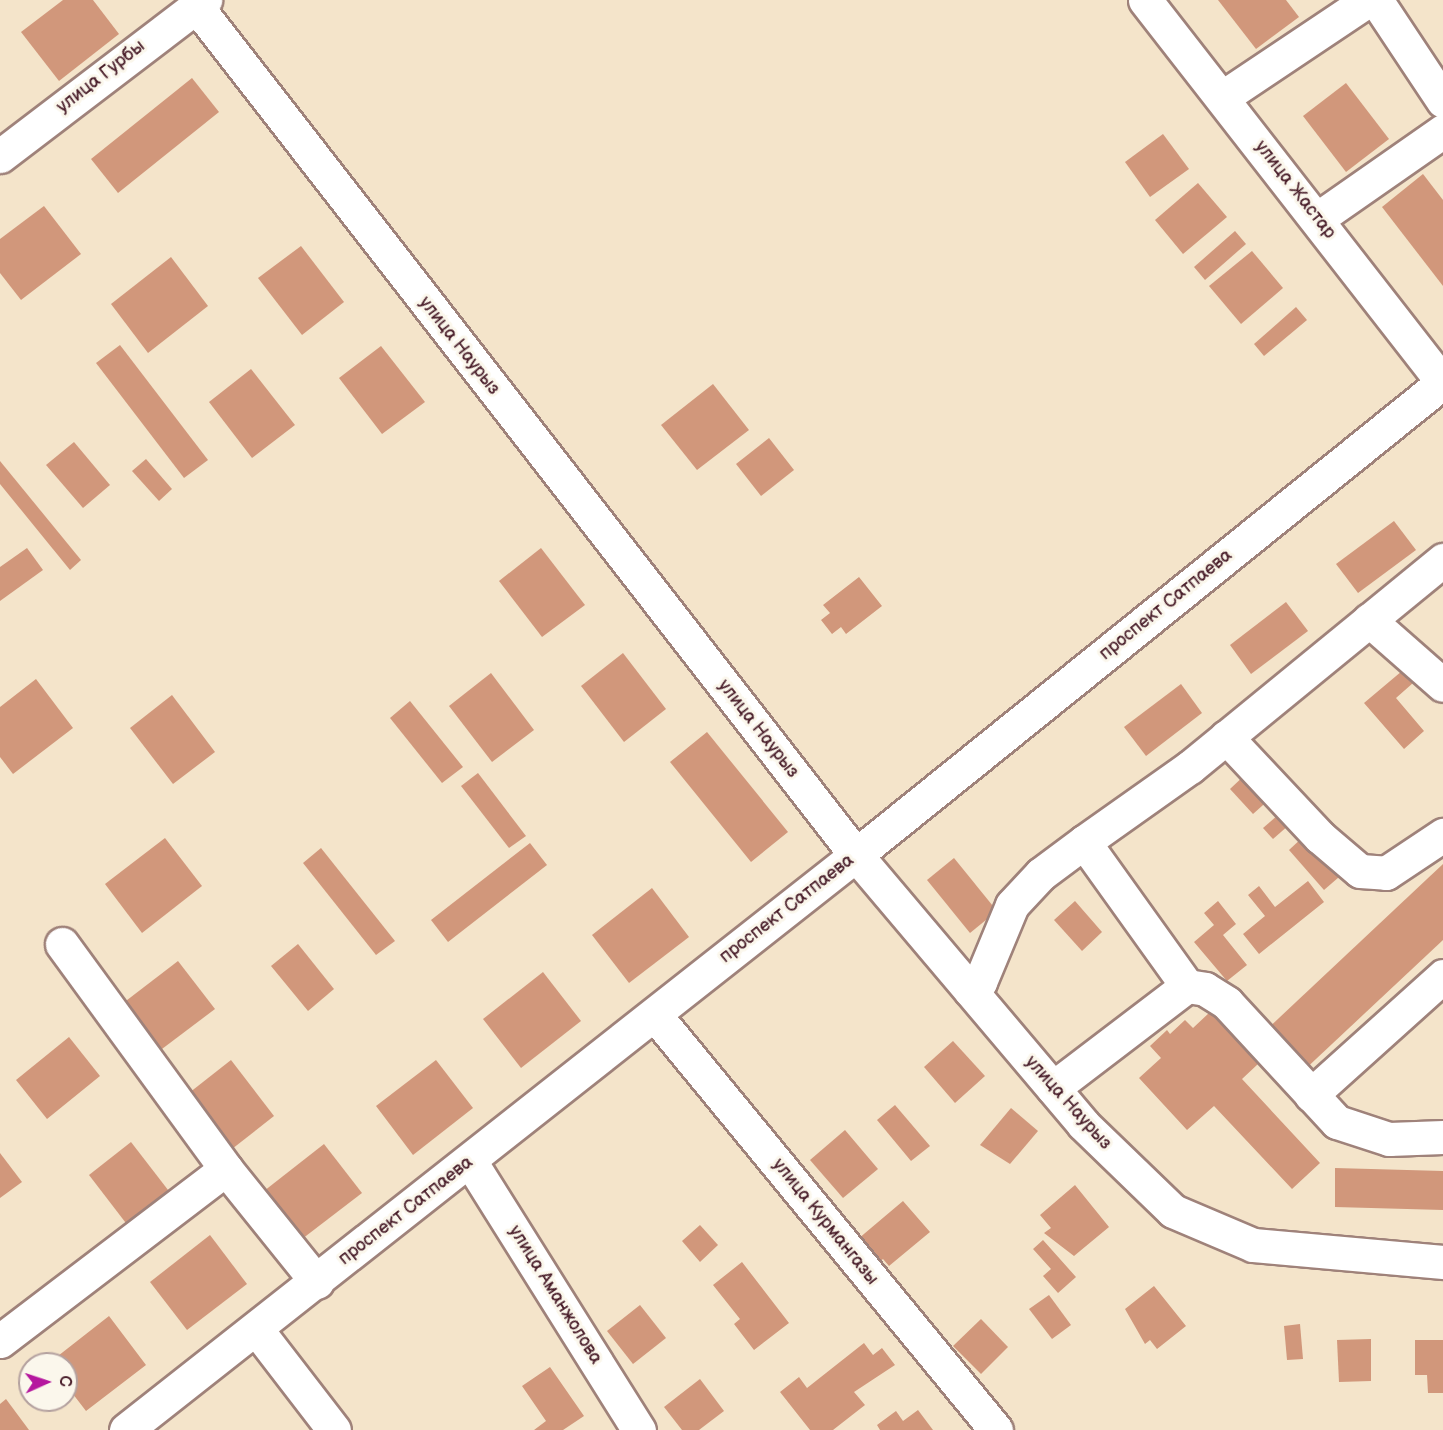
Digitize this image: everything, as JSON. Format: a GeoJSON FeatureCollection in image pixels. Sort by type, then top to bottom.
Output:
{"type":"FeatureCollection","features":[{"type":"Feature","properties":{"kind":"street","name":"улица Жастар"},"geometry":{"type":"LineString","coordinates":[[1145,0],[1223,97],[1443,382]]}},
{"type":"Feature","properties":{"kind":"street"},"geometry":{"type":"LineString","coordinates":[[1223,97],[1368,0]]}},
{"type":"Feature","properties":{"kind":"street"},"geometry":{"type":"LineString","coordinates":[[1376,0],[1443,101]]}},
{"type":"Feature","properties":{"kind":"street","name":"улица Гурбы"},"geometry":{"type":"LineString","coordinates":[[0,156],[201,3]]}},
{"type":"Feature","properties":{"kind":"street","name":"улица Наурыз"},"geometry":{"type":"LineString","coordinates":[[201,3],[856,855],[1053,1088],[1173,1211],[1253,1245],[1443,1262]]}},
{"type":"Feature","properties":{"kind":"street"},"geometry":{"type":"LineString","coordinates":[[1317,219],[1443,131]]}},
{"type":"Feature","properties":{"kind":"street","name":"проспект Сатпаева"},"geometry":{"type":"LineString","coordinates":[[126,1430],[257,1330],[655,1015],[1443,382]]}},
{"type":"Feature","properties":{"kind":"street"},"geometry":{"type":"LineString","coordinates":[[970,990],[980,982],[1012,905],[1041,874],[1226,737],[1443,560]]}},
{"type":"Feature","properties":{"kind":"street"},"geometry":{"type":"LineString","coordinates":[[1369,620],[1443,685]]}},
{"type":"Feature","properties":{"kind":"street"},"geometry":{"type":"LineString","coordinates":[[1226,737],[1320,837],[1360,871],[1386,873],[1443,835]]}},
{"type":"Feature","properties":{"kind":"street"},"geometry":{"type":"LineString","coordinates":[[1084,842],[1187,986]]}},
{"type":"Feature","properties":{"kind":"street"},"geometry":{"type":"LineString","coordinates":[[62,944],[226,1169],[317,1282]]}},
{"type":"Feature","properties":{"kind":"street"},"geometry":{"type":"LineString","coordinates":[[1311,1095],[1443,976]]}},
{"type":"Feature","properties":{"kind":"street"},"geometry":{"type":"LineString","coordinates":[[1053,1088],[1187,986],[1205,988],[1227,1003],[1337,1122],[1362,1134],[1389,1139],[1443,1137]]}},
{"type":"Feature","properties":{"kind":"street","name":"улица Курмангазы"},"geometry":{"type":"LineString","coordinates":[[655,1015],[996,1430]]}},
{"type":"Feature","properties":{"kind":"street","name":"улица Аманжолова"},"geometry":{"type":"LineString","coordinates":[[470,1161],[639,1430]]}},
{"type":"Feature","properties":{"kind":"street"},"geometry":{"type":"LineString","coordinates":[[0,1341],[226,1169]]}},
{"type":"Feature","properties":{"kind":"street"},"geometry":{"type":"LineString","coordinates":[[257,1330],[334,1430]]}},
{"type":"Feature","properties":{"kind":"building"},"geometry":{"type":"Polygon","coordinates":[[[63,0],[93,0],[119,34],[59,81],[21,32],[63,0]]]}},
{"type":"Feature","properties":{"kind":"building"},"geometry":{"type":"Polygon","coordinates":[[[1218,0],[1286,0],[1299,17],[1256,49],[1218,0]]]}},
{"type":"Feature","properties":{"kind":"building"},"geometry":{"type":"Polygon","coordinates":[[[192,78],[219,112],[118,193],[91,159],[192,78]]]}},
{"type":"Feature","properties":{"kind":"building"},"geometry":{"type":"Polygon","coordinates":[[[1346,83],[1389,139],[1346,172],[1303,116],[1346,83]]]}},
{"type":"Feature","properties":{"kind":"building"},"geometry":{"type":"Polygon","coordinates":[[[1163,134],[1189,169],[1150,197],[1125,162],[1163,134]]]}},
{"type":"Feature","properties":{"kind":"building"},"geometry":{"type":"Polygon","coordinates":[[[1423,174],[1443,200],[1443,286],[1382,207],[1423,174]]]}},
{"type":"Feature","properties":{"kind":"building"},"geometry":{"type":"Polygon","coordinates":[[[1198,183],[1227,217],[1183,254],[1155,220],[1198,183]]]}},
{"type":"Feature","properties":{"kind":"building"},"geometry":{"type":"Polygon","coordinates":[[[44,206],[81,254],[21,300],[0,273],[0,239],[44,206]]]}},
{"type":"Feature","properties":{"kind":"building"},"geometry":{"type":"Polygon","coordinates":[[[1235,231],[1246,244],[1205,280],[1194,267],[1235,231]]]}},
{"type":"Feature","properties":{"kind":"building"},"geometry":{"type":"Polygon","coordinates":[[[301,246],[344,302],[302,335],[258,278],[301,246]]]}},
{"type":"Feature","properties":{"kind":"building"},"geometry":{"type":"Polygon","coordinates":[[[1252,251],[1283,288],[1241,324],[1209,286],[1252,251]]]}},
{"type":"Feature","properties":{"kind":"building"},"geometry":{"type":"Polygon","coordinates":[[[171,257],[208,306],[148,353],[111,304],[171,257]]]}},
{"type":"Feature","properties":{"kind":"building"},"geometry":{"type":"Polygon","coordinates":[[[1296,307],[1307,320],[1264,356],[1254,344],[1296,307]]]}},
{"type":"Feature","properties":{"kind":"building"},"geometry":{"type":"Polygon","coordinates":[[[120,345],[208,460],[184,478],[96,363],[120,345]]]}},
{"type":"Feature","properties":{"kind":"building"},"geometry":{"type":"Polygon","coordinates":[[[381,346],[425,402],[382,434],[339,378],[381,346]]]}},
{"type":"Feature","properties":{"kind":"building"},"geometry":{"type":"Polygon","coordinates":[[[251,369],[295,425],[252,458],[209,402],[251,369]]]}},
{"type":"Feature","properties":{"kind":"building"},"geometry":{"type":"Polygon","coordinates":[[[713,384],[749,430],[697,470],[661,425],[713,384]]]}},
{"type":"Feature","properties":{"kind":"building"},"geometry":{"type":"Polygon","coordinates":[[[769,438],[794,470],[761,496],[736,464],[769,438]]]}},
{"type":"Feature","properties":{"kind":"building"},"geometry":{"type":"Polygon","coordinates":[[[74,442],[110,485],[83,508],[46,465],[74,442]]]}},
{"type":"Feature","properties":{"kind":"building"},"geometry":{"type":"Polygon","coordinates":[[[146,459],[172,489],[159,501],[132,471],[146,459]]]}},
{"type":"Feature","properties":{"kind":"building"},"geometry":{"type":"Polygon","coordinates":[[[0,461],[81,560],[70,570],[0,484],[0,461]]]}},
{"type":"Feature","properties":{"kind":"building"},"geometry":{"type":"Polygon","coordinates":[[[1394,521],[1416,550],[1358,593],[1336,564],[1394,521]]]}},
{"type":"Feature","properties":{"kind":"building"},"geometry":{"type":"Polygon","coordinates":[[[27,548],[43,570],[0,601],[0,567],[27,548]]]}},
{"type":"Feature","properties":{"kind":"building"},"geometry":{"type":"Polygon","coordinates":[[[541,548],[585,605],[542,637],[499,581],[541,548]]]}},
{"type":"Feature","properties":{"kind":"building"},"geometry":{"type":"Polygon","coordinates":[[[859,577],[882,606],[846,634],[841,627],[832,634],[821,620],[830,613],[823,605],[859,577]]]}},
{"type":"Feature","properties":{"kind":"building"},"geometry":{"type":"Polygon","coordinates":[[[1286,602],[1308,631],[1251,674],[1230,645],[1286,602]]]}},
{"type":"Feature","properties":{"kind":"building"},"geometry":{"type":"Polygon","coordinates":[[[623,653],[666,709],[624,742],[581,686],[623,653]]]}},
{"type":"Feature","properties":{"kind":"building"},"geometry":{"type":"Polygon","coordinates":[[[1402,671],[1413,683],[1396,698],[1424,731],[1404,749],[1364,703],[1402,671]]]}},
{"type":"Feature","properties":{"kind":"building"},"geometry":{"type":"Polygon","coordinates":[[[491,673],[534,730],[492,762],[449,706],[491,673]]]}},
{"type":"Feature","properties":{"kind":"building"},"geometry":{"type":"Polygon","coordinates":[[[36,679],[73,728],[13,774],[0,757],[0,707],[36,679]]]}},
{"type":"Feature","properties":{"kind":"building"},"geometry":{"type":"Polygon","coordinates":[[[1181,684],[1202,713],[1146,756],[1124,727],[1181,684]]]}},
{"type":"Feature","properties":{"kind":"building"},"geometry":{"type":"Polygon","coordinates":[[[172,695],[215,752],[173,784],[130,728],[172,695]]]}},
{"type":"Feature","properties":{"kind":"building"},"geometry":{"type":"Polygon","coordinates":[[[410,701],[463,767],[442,783],[390,718],[410,701]]]}},
{"type":"Feature","properties":{"kind":"building"},"geometry":{"type":"Polygon","coordinates":[[[707,732],[788,832],[751,862],[670,762],[707,732]]]}},
{"type":"Feature","properties":{"kind":"building"},"geometry":{"type":"Polygon","coordinates":[[[1248,772],[1272,797],[1253,814],[1230,789],[1248,772]]]}},
{"type":"Feature","properties":{"kind":"building"},"geometry":{"type":"Polygon","coordinates":[[[478,773],[526,836],[509,848],[461,786],[478,773]]]}},
{"type":"Feature","properties":{"kind":"building"},"geometry":{"type":"Polygon","coordinates":[[[1279,814],[1289,825],[1273,839],[1263,828],[1279,814]]]}},
{"type":"Feature","properties":{"kind":"building"},"geometry":{"type":"Polygon","coordinates":[[[1303,837],[1339,877],[1324,890],[1289,850],[1303,837]]]}},
{"type":"Feature","properties":{"kind":"building"},"geometry":{"type":"Polygon","coordinates":[[[165,838],[202,886],[142,933],[105,884],[165,838]]]}},
{"type":"Feature","properties":{"kind":"building"},"geometry":{"type":"Polygon","coordinates":[[[530,843],[547,865],[448,942],[431,920],[530,843]]]}},
{"type":"Feature","properties":{"kind":"building"},"geometry":{"type":"Polygon","coordinates":[[[321,848],[395,941],[376,955],[303,863],[321,848]]]}},
{"type":"Feature","properties":{"kind":"building"},"geometry":{"type":"Polygon","coordinates":[[[954,858],[997,911],[970,933],[927,880],[954,858]]]}},
{"type":"Feature","properties":{"kind":"building"},"geometry":{"type":"Polygon","coordinates":[[[1443,864],[1443,940],[1300,1074],[1263,1033],[1443,864]]]}},
{"type":"Feature","properties":{"kind":"building"},"geometry":{"type":"Polygon","coordinates":[[[1308,881],[1324,902],[1259,954],[1243,934],[1265,916],[1248,895],[1259,886],[1275,907],[1308,881]]]}},
{"type":"Feature","properties":{"kind":"building"},"geometry":{"type":"Polygon","coordinates":[[[652,888],[689,937],[629,983],[592,935],[652,888]]]}},
{"type":"Feature","properties":{"kind":"building"},"geometry":{"type":"Polygon","coordinates":[[[1075,901],[1102,932],[1082,951],[1054,920],[1075,901]]]}},
{"type":"Feature","properties":{"kind":"building"},"geometry":{"type":"Polygon","coordinates":[[[1218,901],[1236,924],[1223,935],[1247,965],[1227,981],[1194,942],[1214,925],[1204,913],[1218,901]]]}},
{"type":"Feature","properties":{"kind":"building"},"geometry":{"type":"Polygon","coordinates":[[[298,944],[334,989],[308,1011],[271,966],[298,944]]]}},
{"type":"Feature","properties":{"kind":"building"},"geometry":{"type":"Polygon","coordinates":[[[178,961],[215,1009],[154,1055],[118,1007],[178,961]]]}},
{"type":"Feature","properties":{"kind":"building"},"geometry":{"type":"Polygon","coordinates":[[[543,972],[581,1021],[521,1068],[483,1019],[543,972]]]}},
{"type":"Feature","properties":{"kind":"building"},"geometry":{"type":"Polygon","coordinates":[[[1210,1012],[1258,1064],[1242,1079],[1320,1163],[1292,1189],[1214,1106],[1187,1130],[1139,1078],[1161,1058],[1150,1046],[1167,1030],[1170,1034],[1185,1020],[1193,1028],[1210,1012]]]}},
{"type":"Feature","properties":{"kind":"building"},"geometry":{"type":"Polygon","coordinates":[[[69,1037],[100,1076],[47,1119],[16,1080],[69,1037]]]}},
{"type":"Feature","properties":{"kind":"building"},"geometry":{"type":"Polygon","coordinates":[[[953,1041],[985,1076],[955,1103],[924,1067],[953,1041]]]}},
{"type":"Feature","properties":{"kind":"building"},"geometry":{"type":"Polygon","coordinates":[[[231,1060],[274,1116],[232,1149],[189,1093],[231,1060]]]}},
{"type":"Feature","properties":{"kind":"building"},"geometry":{"type":"Polygon","coordinates":[[[436,1060],[473,1108],[413,1155],[376,1106],[436,1060]]]}},
{"type":"Feature","properties":{"kind":"building"},"geometry":{"type":"Polygon","coordinates":[[[895,1105],[930,1146],[911,1161],[877,1120],[895,1105]]]}},
{"type":"Feature","properties":{"kind":"building"},"geometry":{"type":"Polygon","coordinates":[[[1011,1108],[1038,1131],[1010,1164],[980,1145],[1011,1108]]]}},
{"type":"Feature","properties":{"kind":"building"},"geometry":{"type":"Polygon","coordinates":[[[845,1130],[878,1169],[843,1198],[810,1160],[845,1130]]]}},
{"type":"Feature","properties":{"kind":"building"},"geometry":{"type":"Polygon","coordinates":[[[131,1142],[175,1199],[132,1231],[89,1175],[131,1142]]]}},
{"type":"Feature","properties":{"kind":"building"},"geometry":{"type":"Polygon","coordinates":[[[324,1144],[362,1193],[302,1239],[264,1191],[324,1144]]]}},
{"type":"Feature","properties":{"kind":"building"},"geometry":{"type":"Polygon","coordinates":[[[0,1153],[22,1182],[0,1198],[0,1153]]]}},
{"type":"Feature","properties":{"kind":"building"},"geometry":{"type":"Polygon","coordinates":[[[1335,1168],[1443,1171],[1443,1210],[1335,1207],[1335,1168]]]}},
{"type":"Feature","properties":{"kind":"building"},"geometry":{"type":"Polygon","coordinates":[[[1075,1185],[1109,1227],[1074,1256],[1044,1233],[1051,1228],[1040,1215],[1075,1185]]]}},
{"type":"Feature","properties":{"kind":"building"},"geometry":{"type":"Polygon","coordinates":[[[903,1201],[930,1232],[889,1266],[883,1259],[878,1263],[858,1239],[903,1201]]]}},
{"type":"Feature","properties":{"kind":"building"},"geometry":{"type":"Polygon","coordinates":[[[700,1225],[718,1245],[700,1262],[682,1241],[700,1225]]]}},
{"type":"Feature","properties":{"kind":"building"},"geometry":{"type":"Polygon","coordinates":[[[210,1235],[247,1284],[187,1330],[150,1282],[210,1235]]]}},
{"type":"Feature","properties":{"kind":"building"},"geometry":{"type":"Polygon","coordinates":[[[1043,1240],[1076,1277],[1058,1293],[1043,1276],[1051,1269],[1033,1249],[1043,1240]]]}},
{"type":"Feature","properties":{"kind":"building"},"geometry":{"type":"Polygon","coordinates":[[[742,1262],[789,1323],[754,1350],[734,1324],[740,1319],[713,1285],[742,1262]]]}},
{"type":"Feature","properties":{"kind":"building"},"geometry":{"type":"Polygon","coordinates":[[[1154,1286],[1186,1326],[1157,1349],[1150,1340],[1145,1344],[1125,1309],[1154,1286]]]}},
{"type":"Feature","properties":{"kind":"building"},"geometry":{"type":"Polygon","coordinates":[[[1049,1295],[1071,1325],[1052,1339],[1029,1309],[1049,1295]]]}},
{"type":"Feature","properties":{"kind":"building"},"geometry":{"type":"Polygon","coordinates":[[[640,1305],[666,1338],[633,1364],[607,1331],[640,1305]]]}},
{"type":"Feature","properties":{"kind":"building"},"geometry":{"type":"Polygon","coordinates":[[[109,1316],[146,1365],[86,1411],[78,1401],[78,1352],[63,1352],[109,1316]]]}},
{"type":"Feature","properties":{"kind":"building"},"geometry":{"type":"Polygon","coordinates":[[[981,1319],[1008,1347],[981,1374],[953,1346],[981,1319]]]}},
{"type":"Feature","properties":{"kind":"building"},"geometry":{"type":"Polygon","coordinates":[[[1300,1324],[1303,1359],[1287,1360],[1284,1326],[1300,1324]]]}},
{"type":"Feature","properties":{"kind":"building"},"geometry":{"type":"Polygon","coordinates":[[[1371,1339],[1371,1381],[1339,1382],[1337,1340],[1371,1339]]]}},
{"type":"Feature","properties":{"kind":"building"},"geometry":{"type":"Polygon","coordinates":[[[1415,1340],[1443,1340],[1443,1393],[1428,1393],[1427,1375],[1415,1375],[1415,1340]]]}},
{"type":"Feature","properties":{"kind":"building"},"geometry":{"type":"Polygon","coordinates":[[[864,1343],[873,1355],[882,1348],[895,1365],[854,1392],[865,1405],[833,1430],[810,1430],[780,1392],[799,1377],[807,1388],[864,1343]]]}},
{"type":"Feature","properties":{"kind":"building"},"geometry":{"type":"Polygon","coordinates":[[[550,1367],[584,1416],[563,1430],[534,1430],[546,1421],[522,1386],[550,1367]]]}},
{"type":"Feature","properties":{"kind":"building"},"geometry":{"type":"Polygon","coordinates":[[[700,1379],[724,1411],[699,1430],[682,1430],[664,1407],[700,1379]]]}},
{"type":"Feature","properties":{"kind":"building"},"geometry":{"type":"Polygon","coordinates":[[[6,1399],[29,1430],[0,1430],[0,1404],[6,1399]]]}},
{"type":"Feature","properties":{"kind":"building"},"geometry":{"type":"Polygon","coordinates":[[[918,1410],[933,1430],[880,1430],[877,1425],[896,1411],[903,1421],[918,1410]]]}}]}
